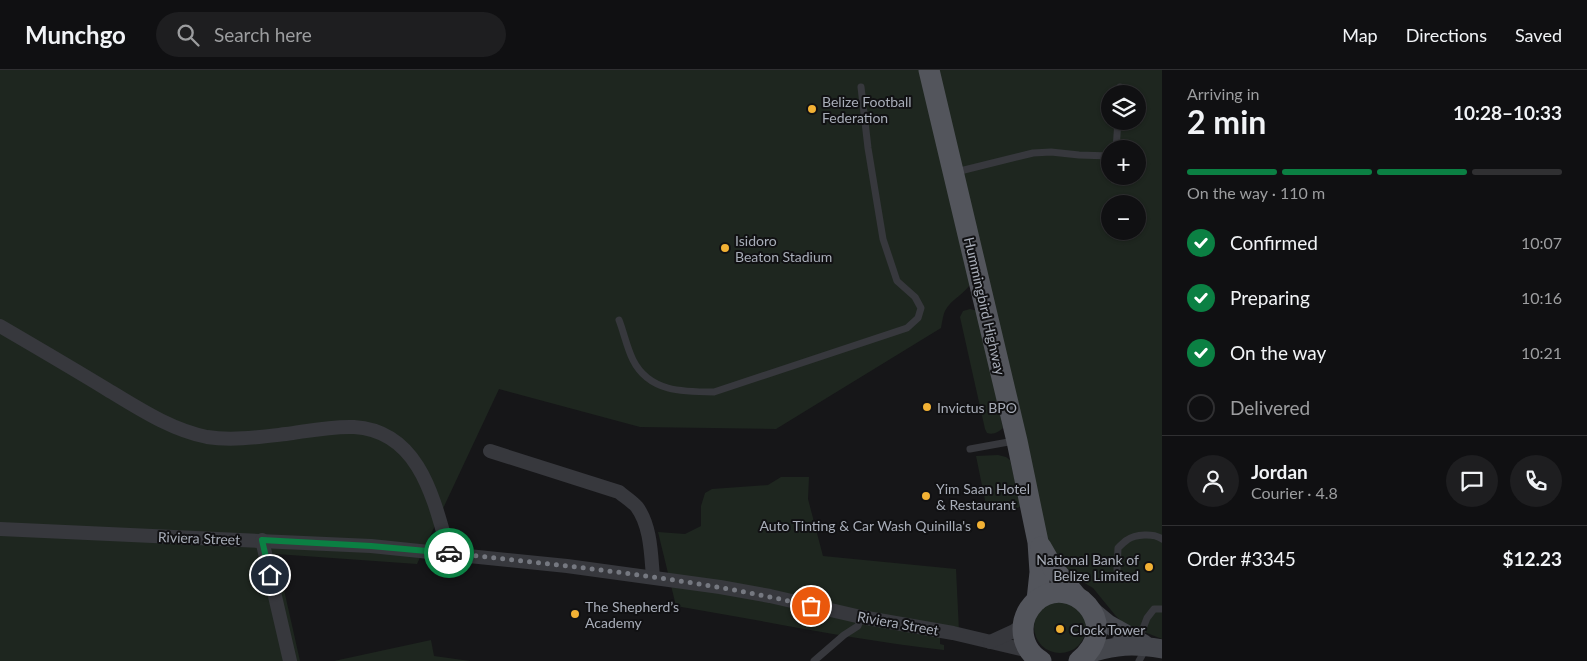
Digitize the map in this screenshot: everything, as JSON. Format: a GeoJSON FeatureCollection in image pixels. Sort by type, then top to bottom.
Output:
{"type":"FeatureCollection","features":[{"type":"Feature","properties":{"kind":"main road","name":"Hummingbird Highway"},"geometry":{"type":"LineString","coordinates":[[929,70],[1017,440],[1038,542],[1040,572],[1037,600]]}},
{"type":"Feature","properties":{"kind":"main road","name":"Hummingbird Highway"},"geometry":{"type":"LineString","coordinates":[[1038,542],[1053,568],[1084,603]]}},
{"type":"Feature","properties":{"kind":"main road"},"geometry":{"type":"LineString","coordinates":[[1035,656],[1023,634],[1023,625],[1030,607],[1037,600],[1046,595],[1056,593],[1066,593],[1084,603],[1108,624],[1147,649]]}},
{"type":"Feature","properties":{"kind":"main road"},"geometry":{"type":"LineString","coordinates":[[1084,603],[1096,621],[1097,633],[1094,644],[1084,658]]}},
{"type":"Feature","properties":{"kind":"main road"},"geometry":{"type":"LineString","coordinates":[[1084,658],[1119,645],[1147,649]]}},
{"type":"Feature","properties":{"kind":"street"},"geometry":{"type":"LineString","coordinates":[[0,326],[155,416],[207,437],[246,438],[354,427],[383,433],[403,447],[419,469],[437,510],[449,553]]}},
{"type":"Feature","properties":{"kind":"street"},"geometry":{"type":"LineString","coordinates":[[490,452],[618,492],[628,499],[642,516],[648,540],[653,577]]}},
{"type":"Feature","properties":{"kind":"street","name":"Riviera Street"},"geometry":{"type":"LineString","coordinates":[[0,529],[371,546],[449,553],[653,577],[770,596],[861,617],[953,633],[1035,656]]}},
{"type":"Feature","properties":{"kind":"street"},"geometry":{"type":"LineString","coordinates":[[262,540],[290,661]]}},
{"type":"Feature","properties":{"kind":"street"},"geometry":{"type":"LineString","coordinates":[[990,642],[1014,632],[1023,625]]}},
{"type":"Feature","properties":{"kind":"lane"},"geometry":{"type":"LineString","coordinates":[[619,320],[634,362],[652,383],[684,392],[714,392],[906,328],[918,318],[921,308],[915,297],[898,281],[883,239],[868,148],[861,86]]}},
{"type":"Feature","properties":{"kind":"lane"},"geometry":{"type":"LineString","coordinates":[[953,173],[1033,154],[1051,152],[1101,155]]}},
{"type":"Feature","properties":{"kind":"lane"},"geometry":{"type":"LineString","coordinates":[[970,449],[1017,440]]}},
{"type":"Feature","properties":{"kind":"lane"},"geometry":{"type":"LineString","coordinates":[[1117,569],[1118,548],[1128,539],[1144,535],[1158,536],[1162,539]]}},
{"type":"Feature","properties":{"kind":"lane"},"geometry":{"type":"LineString","coordinates":[[1147,649],[1147,618],[1154,609],[1162,609]]}},
{"type":"Feature","properties":{"kind":"lane"},"geometry":{"type":"LineString","coordinates":[[814,661],[858,626],[861,617]]}},
{"type":"Feature","properties":{"kind":"shaded area"},"geometry":{"type":"Polygon","coordinates":[[[0,70],[921,70],[971,283],[945,311],[941,328],[776,429],[640,427],[499,389],[417,564],[276,554],[300,661],[0,661],[0,70]]]}},
{"type":"Feature","properties":{"kind":"shaded area"},"geometry":{"type":"Polygon","coordinates":[[[937,70],[1162,70],[1162,639],[1124,624],[1093,588],[1071,575],[1048,545],[937,70]]]}},
{"type":"Feature","properties":{"kind":"shaded area"},"geometry":{"type":"Polygon","coordinates":[[[970,309],[978,311],[1003,428],[998,432],[989,434],[985,429],[960,317],[963,311],[970,309]]]}},
{"type":"Feature","properties":{"kind":"shaded area"},"geometry":{"type":"Polygon","coordinates":[[[998,455],[1010,460],[1021,506],[1009,511],[1001,506],[986,505],[976,456],[998,455]]]}},
{"type":"Feature","properties":{"kind":"shaded area"},"geometry":{"type":"Polygon","coordinates":[[[781,477],[809,477],[808,499],[823,556],[956,569],[959,631],[940,629],[940,644],[944,645],[944,650],[843,636],[676,606],[658,532],[685,534],[701,526],[701,506],[705,493],[712,489],[768,485],[781,477]]]}},
{"type":"Feature","properties":{"kind":"shaded area"},"geometry":{"type":"Polygon","coordinates":[[[1060,601],[1070,603],[1078,609],[1084,617],[1086,627],[1084,637],[1078,645],[1070,651],[1060,653],[1050,651],[1042,645],[1036,637],[1034,627],[1036,617],[1042,609],[1050,603],[1060,601]]]}},
{"type":"Feature","properties":{"kind":"shaded area"},"geometry":{"type":"Polygon","coordinates":[[[431,640],[434,656],[470,661],[334,661],[431,640]]]}},
{"type":"Feature","properties":{"kind":"way so far"},"geometry":{"type":"LineString","coordinates":[[449,553],[653,577],[770,596],[811,606]]}},
{"type":"Feature","properties":{"kind":"place","name":"Belize Football Federation"},"geometry":{"type":"Point","coordinates":[812,109]}},
{"type":"Feature","properties":{"kind":"place","name":"Isidoro Beaton Stadium"},"geometry":{"type":"Point","coordinates":[725,248]}},
{"type":"Feature","properties":{"kind":"place","name":"Invictus BPO"},"geometry":{"type":"Point","coordinates":[927,407]}},
{"type":"Feature","properties":{"kind":"place","name":"Yim Saan Hotel & Restaurant"},"geometry":{"type":"Point","coordinates":[926,496]}},
{"type":"Feature","properties":{"kind":"place","name":"Auto Tinting & Car Wash Quinilla's"},"geometry":{"type":"Point","coordinates":[981,525]}},
{"type":"Feature","properties":{"kind":"place","name":"National Bank of Belize Limited"},"geometry":{"type":"Point","coordinates":[1149,567]}},
{"type":"Feature","properties":{"kind":"place","name":"The Shepherd’s Academy"},"geometry":{"type":"Point","coordinates":[575,614]}},
{"type":"Feature","properties":{"kind":"place","name":"Clock Tower"},"geometry":{"type":"Point","coordinates":[1060,629]}},
{"type":"Feature","properties":{"kind":"route"},"geometry":{"type":"LineString","coordinates":[[270,575],[262,540],[371,546],[449,553]]}}]}
